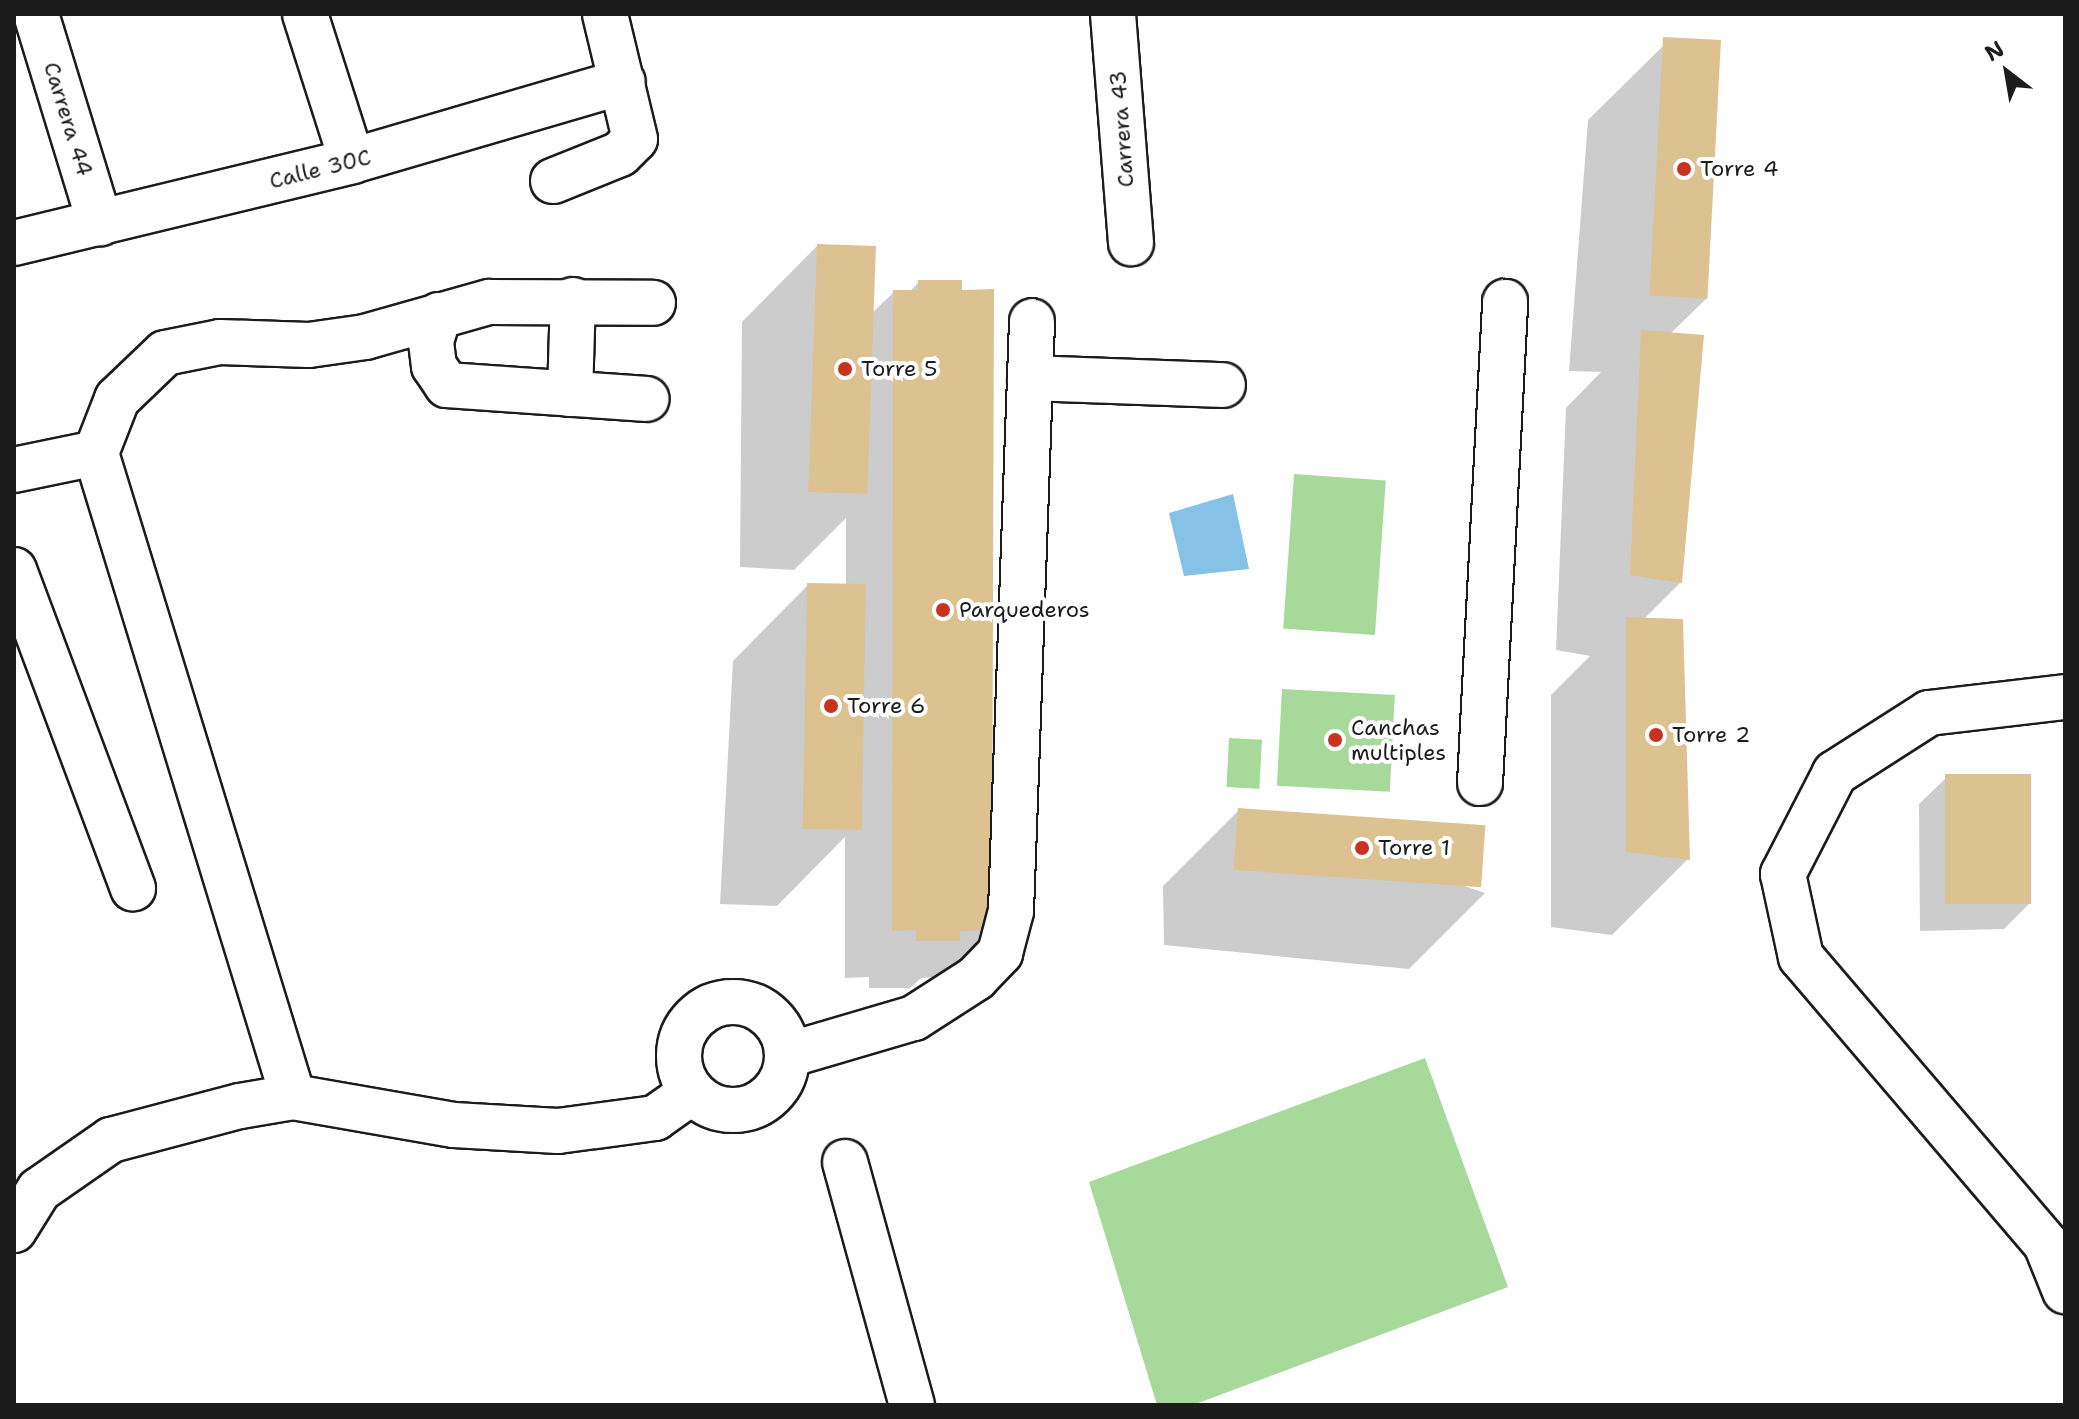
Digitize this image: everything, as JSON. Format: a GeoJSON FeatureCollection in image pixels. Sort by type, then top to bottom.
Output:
{"type":"FeatureCollection","features":[{"type":"Feature","properties":{"kind":"street","name":"Carrera 44"},"geometry":{"type":"LineString","coordinates":[[36,14],[100,223]]}},
{"type":"Feature","properties":{"kind":"street"},"geometry":{"type":"LineString","coordinates":[[305,14],[352,161]]}},
{"type":"Feature","properties":{"kind":"street"},"geometry":{"type":"LineString","coordinates":[[553,181],[629,150],[635,139],[605,14]]}},
{"type":"Feature","properties":{"kind":"street","name":"Carrera 43"},"geometry":{"type":"LineString","coordinates":[[1113,14],[1131,243]]}},
{"type":"Feature","properties":{"kind":"street","name":"Calle 30C"},"geometry":{"type":"LineString","coordinates":[[14,243],[352,161],[623,82]]}},
{"type":"Feature","properties":{"kind":"street"},"geometry":{"type":"LineString","coordinates":[[570,394],[573,300]]}},
{"type":"Feature","properties":{"kind":"street"},"geometry":{"type":"LineString","coordinates":[[293,1097],[96,453],[117,399],[165,353],[220,342],[309,345],[365,337],[489,302],[573,300],[653,303]]}},
{"type":"Feature","properties":{"kind":"street"},"geometry":{"type":"LineString","coordinates":[[1480,783],[1505,302]]}},
{"type":"Feature","properties":{"kind":"street"},"geometry":{"type":"LineString","coordinates":[[439,315],[431,342],[434,366],[447,385],[647,399]]}},
{"type":"Feature","properties":{"kind":"street"},"geometry":{"type":"LineString","coordinates":[[788,1055],[914,1018],[966,985],[1000,953],[1011,911],[1032,321]]}},
{"type":"Feature","properties":{"kind":"street"},"geometry":{"type":"LineString","coordinates":[[1030,378],[1223,385]]}},
{"type":"Feature","properties":{"kind":"street"},"geometry":{"type":"LineString","coordinates":[[14,470],[96,453]]}},
{"type":"Feature","properties":{"kind":"street"},"geometry":{"type":"LineString","coordinates":[[14,570],[133,888]]}},
{"type":"Feature","properties":{"kind":"street"},"geometry":{"type":"LineString","coordinates":[[2065,697],[1929,713],[1835,773],[1783,874],[1801,957],[2046,1244],[2065,1291]]}},
{"type":"Feature","properties":{"kind":"street"},"geometry":{"type":"LineString","coordinates":[[741,1002],[759,1008],[774,1020],[788,1055],[776,1090],[744,1110],[725,1111],[692,1092],[682,1077],[681,1039],[690,1023],[713,1007],[741,1002]]}},
{"type":"Feature","properties":{"kind":"street"},"geometry":{"type":"LineString","coordinates":[[14,1230],[39,1190],[111,1140],[179,1119],[293,1097],[376,1107],[454,1125],[558,1131],[655,1118],[692,1092]]}},
{"type":"Feature","properties":{"kind":"street"},"geometry":{"type":"LineString","coordinates":[[845,1162],[912,1405]]}},
{"type":"Feature","properties":{"kind":"green space"},"geometry":{"type":"Polygon","coordinates":[[[1294,474],[1386,480],[1375,635],[1283,629],[1294,474]]]}},
{"type":"Feature","properties":{"kind":"green space","name":"Canchas multiples"},"geometry":{"type":"Polygon","coordinates":[[[1282,689],[1395,695],[1390,792],[1277,786],[1282,689]]]}},
{"type":"Feature","properties":{"kind":"green space"},"geometry":{"type":"Polygon","coordinates":[[[1229,738],[1262,740],[1259,789],[1226,787],[1229,738]]]}},
{"type":"Feature","properties":{"kind":"green space"},"geometry":{"type":"Polygon","coordinates":[[[1425,1058],[1508,1287],[1193,1405],[1157,1405],[1089,1182],[1425,1058]]]}},
{"type":"Feature","properties":{"kind":"water"},"geometry":{"type":"Polygon","coordinates":[[[1233,494],[1249,569],[1184,576],[1169,513],[1233,494]]]}},
{"type":"Feature","properties":{"kind":"building","name":"Torre 4"},"geometry":{"type":"Polygon","coordinates":[[[1663,37],[1721,40],[1707,299],[1650,296],[1663,37]]]}},
{"type":"Feature","properties":{"kind":"building","name":"Torre 5"},"geometry":{"type":"Polygon","coordinates":[[[817,244],[876,246],[867,494],[808,492],[817,244]]]}},
{"type":"Feature","properties":{"kind":"building","name":"Parquederos"},"geometry":{"type":"Polygon","coordinates":[[[918,280],[962,280],[962,290],[994,289],[992,930],[960,931],[960,941],[916,941],[916,930],[892,931],[893,290],[918,290],[918,280]]]}},
{"type":"Feature","properties":{"kind":"building"},"geometry":{"type":"Polygon","coordinates":[[[1641,330],[1704,335],[1682,583],[1630,575],[1641,330]]]}},
{"type":"Feature","properties":{"kind":"building","name":"Torre 6"},"geometry":{"type":"Polygon","coordinates":[[[807,583],[866,584],[862,830],[803,829],[807,583]]]}},
{"type":"Feature","properties":{"kind":"building","name":"Torre 2"},"geometry":{"type":"Polygon","coordinates":[[[1626,617],[1683,619],[1690,860],[1626,852],[1626,617]]]}},
{"type":"Feature","properties":{"kind":"building"},"geometry":{"type":"Polygon","coordinates":[[[1945,774],[2031,774],[2031,904],[1945,904],[1945,774]]]}},
{"type":"Feature","properties":{"kind":"building","name":"Torre 1"},"geometry":{"type":"Polygon","coordinates":[[[1238,808],[1485,825],[1481,887],[1234,870],[1238,808]]]}},
{"type":"Feature","properties":{"kind":"place","name":"Torre 4"},"geometry":{"type":"Point","coordinates":[1684,169]}},
{"type":"Feature","properties":{"kind":"place","name":"Torre 5"},"geometry":{"type":"Point","coordinates":[845,369]}},
{"type":"Feature","properties":{"kind":"place","name":"Parquederos"},"geometry":{"type":"Point","coordinates":[943,610]}},
{"type":"Feature","properties":{"kind":"place","name":"Torre 6"},"geometry":{"type":"Point","coordinates":[831,706]}},
{"type":"Feature","properties":{"kind":"place","name":"Torre 2"},"geometry":{"type":"Point","coordinates":[1656,735]}},
{"type":"Feature","properties":{"kind":"place","name":"Canchas multiples"},"geometry":{"type":"Point","coordinates":[1335,740]}},
{"type":"Feature","properties":{"kind":"place","name":"Torre 1"},"geometry":{"type":"Point","coordinates":[1362,848]}}]}
